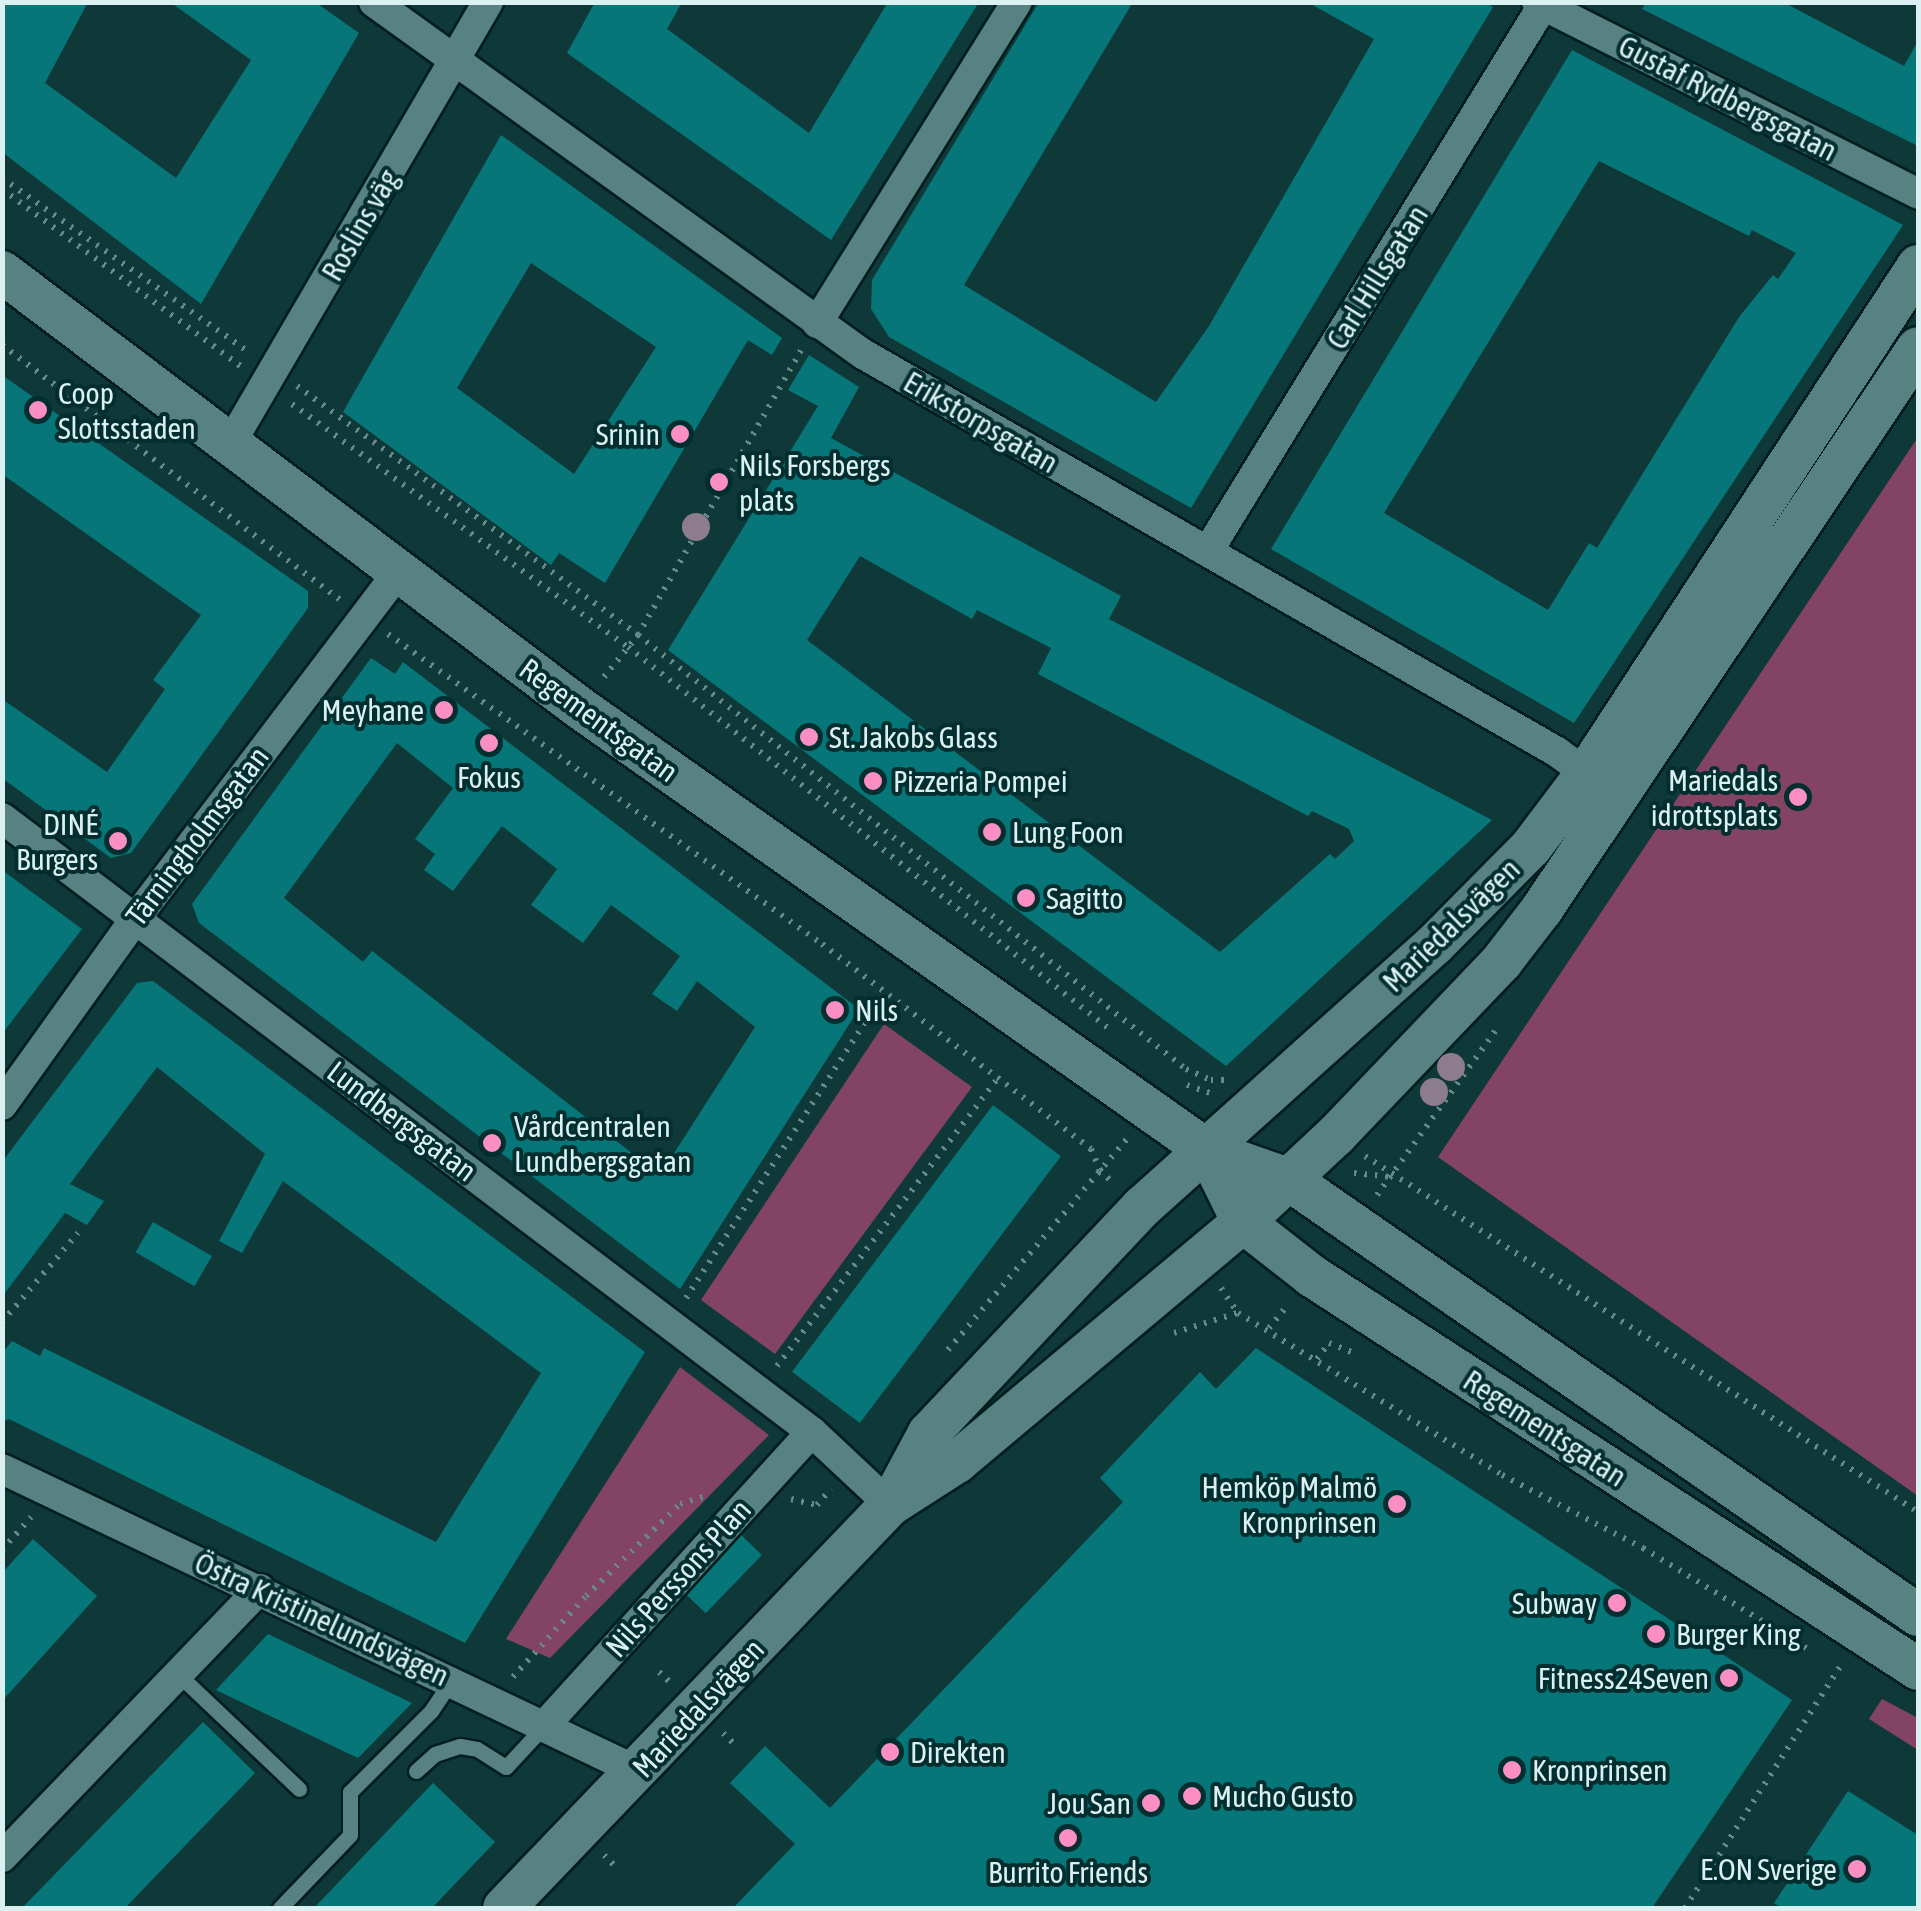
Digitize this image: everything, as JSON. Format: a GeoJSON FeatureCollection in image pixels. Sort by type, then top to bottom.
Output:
{"type":"FeatureCollection","features":[{"type":"Feature","properties":{"kind":"main road","name":"Mariedalsvägen"},"geometry":{"type":"LineString","coordinates":[[504,1908],[639,1772],[890,1505],[957,1462],[1243,1222],[1313,1156],[1502,960],[1602,785],[1918,266]]}},
{"type":"Feature","properties":{"kind":"main road","name":"Regementsgatan"},"geometry":{"type":"LineString","coordinates":[[2,272],[580,708],[1208,1151],[1243,1222],[1328,1286],[1918,1669]]}},
{"type":"Feature","properties":{"kind":"main road","name":"Mariedalsvägen"},"geometry":{"type":"LineString","coordinates":[[890,1505],[929,1433],[1142,1207],[1434,945],[1531,848],[1602,785],[1918,348]]}},
{"type":"Feature","properties":{"kind":"main road","name":"Regementsgatan"},"geometry":{"type":"LineString","coordinates":[[1208,1151],[1313,1156],[1918,1615]]}},
{"type":"Feature","properties":{"kind":"street","name":"Erikstorpsgatan"},"geometry":{"type":"LineString","coordinates":[[374,2],[863,354],[1557,752],[1602,785]]}},
{"type":"Feature","properties":{"kind":"street","name":"Roslins väg"},"geometry":{"type":"LineString","coordinates":[[230,446],[488,2]]}},
{"type":"Feature","properties":{"kind":"street"},"geometry":{"type":"LineString","coordinates":[[817,323],[1017,2]]}},
{"type":"Feature","properties":{"kind":"street","name":"Gustaf Rydbergsgatan"},"geometry":{"type":"LineString","coordinates":[[1542,4],[1593,15],[1918,194]]}},
{"type":"Feature","properties":{"kind":"street","name":"Carl Hillsgatan"},"geometry":{"type":"LineString","coordinates":[[1208,551],[1542,4]]}},
{"type":"Feature","properties":{"kind":"street","name":"Tärningholmsgatan"},"geometry":{"type":"LineString","coordinates":[[2,1105],[135,919],[398,572]]}},
{"type":"Feature","properties":{"kind":"street","name":"Lundbergsgatan"},"geometry":{"type":"LineString","coordinates":[[2,818],[758,1390],[852,1466],[890,1505]]}},
{"type":"Feature","properties":{"kind":"street","name":"Nils Perssons Plan"},"geometry":{"type":"LineString","coordinates":[[545,1725],[812,1432]]}},
{"type":"Feature","properties":{"kind":"street","name":"Östra Kristinelundsvägen"},"geometry":{"type":"LineString","coordinates":[[2,1469],[260,1588],[639,1772]]}},
{"type":"Feature","properties":{"kind":"street"},"geometry":{"type":"LineString","coordinates":[[2,1856],[260,1588]]}},
{"type":"Feature","properties":{"kind":"lane"},"geometry":{"type":"LineString","coordinates":[[178,1674],[300,1789]]}},
{"type":"Feature","properties":{"kind":"lane"},"geometry":{"type":"LineString","coordinates":[[280,1908],[350,1836],[350,1792],[431,1711],[451,1680]]}},
{"type":"Feature","properties":{"kind":"lane"},"geometry":{"type":"LineString","coordinates":[[416,1771],[435,1754],[460,1746],[477,1750],[506,1768],[545,1725]]}},
{"type":"Feature","properties":{"kind":"path"},"geometry":{"type":"LineString","coordinates":[[2,178],[628,647],[1115,1034]]}},
{"type":"Feature","properties":{"kind":"path"},"geometry":{"type":"LineString","coordinates":[[2,190],[638,635],[1186,1070],[1211,1080],[1234,1079],[1254,1069],[1266,1099]]}},
{"type":"Feature","properties":{"kind":"path"},"geometry":{"type":"LineString","coordinates":[[580,708],[638,635],[817,323]]}},
{"type":"Feature","properties":{"kind":"path"},"geometry":{"type":"LineString","coordinates":[[2,345],[362,616],[884,993],[1092,1149],[1100,1170],[1118,1188]]}},
{"type":"Feature","properties":{"kind":"path"},"geometry":{"type":"LineString","coordinates":[[670,1323],[884,993]]}},
{"type":"Feature","properties":{"kind":"path"},"geometry":{"type":"LineString","coordinates":[[758,1390],[998,1078]]}},
{"type":"Feature","properties":{"kind":"path"},"geometry":{"type":"LineString","coordinates":[[1177,1081],[1266,1099]]}},
{"type":"Feature","properties":{"kind":"path"},"geometry":{"type":"LineString","coordinates":[[1313,1156],[1356,1174],[1392,1178]]}},
{"type":"Feature","properties":{"kind":"path"},"geometry":{"type":"LineString","coordinates":[[1313,1156],[1392,1178],[1918,1512]]}},
{"type":"Feature","properties":{"kind":"path"},"geometry":{"type":"LineString","coordinates":[[947,1352],[1100,1170]]}},
{"type":"Feature","properties":{"kind":"path"},"geometry":{"type":"LineString","coordinates":[[2,1322],[78,1234]]}},
{"type":"Feature","properties":{"kind":"path"},"geometry":{"type":"LineString","coordinates":[[1176,1332],[1238,1313],[1269,1328],[1502,1475],[1643,1548],[1774,1630]]}},
{"type":"Feature","properties":{"kind":"path"},"geometry":{"type":"LineString","coordinates":[[492,1700],[586,1596],[680,1504],[730,1489],[817,1505],[852,1466]]}},
{"type":"Feature","properties":{"kind":"path"},"geometry":{"type":"LineString","coordinates":[[2,1550],[34,1514]]}},
{"type":"Feature","properties":{"kind":"path"},"geometry":{"type":"LineString","coordinates":[[1685,1908],[1840,1666]]}},
{"type":"Feature","properties":{"kind":"shaded area","name":"Mariedals idrottsplats"},"geometry":{"type":"Polygon","coordinates":[[[1918,437],[1918,1496],[1438,1157],[1918,437]]]}},
{"type":"Feature","properties":{"kind":"shaded area"},"geometry":{"type":"Polygon","coordinates":[[[884,1024],[972,1087],[775,1354],[701,1300],[884,1024]]]}},
{"type":"Feature","properties":{"kind":"shaded area"},"geometry":{"type":"Polygon","coordinates":[[[680,1367],[769,1435],[550,1658],[506,1639],[680,1367]]]}},
{"type":"Feature","properties":{"kind":"shaded area"},"geometry":{"type":"Polygon","coordinates":[[[1882,1699],[1918,1718],[1918,1750],[1869,1719],[1882,1699]]]}},
{"type":"Feature","properties":{"kind":"building"},"geometry":{"type":"Polygon","coordinates":[[[2,2],[88,2],[45,83],[176,178],[251,60],[170,2],[315,2],[359,33],[201,304],[2,152],[2,2]]]}},
{"type":"Feature","properties":{"kind":"building"},"geometry":{"type":"Polygon","coordinates":[[[595,2],[682,2],[667,29],[809,133],[888,2],[979,2],[831,240],[567,53],[595,2]]]}},
{"type":"Feature","properties":{"kind":"building"},"geometry":{"type":"Polygon","coordinates":[[[1039,2],[1133,2],[964,285],[1156,402],[1209,326],[1374,39],[1307,2],[1484,2],[1493,7],[1191,508],[889,337],[871,309],[872,280],[1039,2]]]}},
{"type":"Feature","properties":{"kind":"building"},"geometry":{"type":"Polygon","coordinates":[[[1646,2],[1783,2],[1904,66],[1918,41],[1918,146],[1642,9],[1646,2]]]}},
{"type":"Feature","properties":{"kind":"building"},"geometry":{"type":"Polygon","coordinates":[[[1572,50],[1903,225],[1574,723],[1271,549],[1572,50]],[[1599,161],[1384,513],[1548,610],[1589,543],[1597,548],[1739,317],[1773,275],[1778,279],[1796,253],[1752,230],[1749,236],[1599,161]]]}},
{"type":"Feature","properties":{"kind":"building"},"geometry":{"type":"Polygon","coordinates":[[[501,135],[782,338],[772,355],[748,340],[605,583],[559,553],[551,565],[343,412],[501,135]],[[531,263],[457,388],[574,474],[656,347],[531,263]]]}},
{"type":"Feature","properties":{"kind":"building"},"geometry":{"type":"Polygon","coordinates":[[[809,355],[859,387],[831,438],[1121,596],[1109,619],[1492,820],[1226,1066],[668,650],[818,406],[788,390],[809,355]],[[860,556],[807,640],[1220,952],[1330,854],[1335,859],[1354,841],[1349,829],[1312,811],[1308,816],[1038,674],[1051,648],[977,610],[972,619],[860,556]]]}},
{"type":"Feature","properties":{"kind":"building"},"geometry":{"type":"Polygon","coordinates":[[[2,375],[308,591],[308,608],[131,853],[111,858],[2,778],[2,699],[107,772],[165,689],[153,680],[201,615],[2,474],[2,375]]]}},
{"type":"Feature","properties":{"kind":"building"},"geometry":{"type":"Polygon","coordinates":[[[371,658],[395,674],[403,662],[859,1009],[680,1289],[199,923],[192,904],[371,658]],[[397,743],[284,898],[363,962],[372,951],[660,1175],[755,1027],[697,981],[677,1011],[652,994],[680,956],[611,905],[583,943],[531,905],[557,869],[502,826],[453,891],[424,870],[435,854],[415,839],[453,788],[397,743]]]}},
{"type":"Feature","properties":{"kind":"building"},"geometry":{"type":"Polygon","coordinates":[[[2,870],[82,929],[2,1034],[2,870]]]}},
{"type":"Feature","properties":{"kind":"building"},"geometry":{"type":"Polygon","coordinates":[[[153,981],[645,1352],[465,1643],[9,1419],[2,1422],[2,1353],[12,1341],[40,1356],[44,1348],[436,1542],[541,1373],[283,1181],[242,1253],[219,1241],[265,1154],[157,1067],[70,1184],[104,1201],[87,1225],[65,1213],[2,1297],[2,1162],[137,983],[153,981]]]}},
{"type":"Feature","properties":{"kind":"building"},"geometry":{"type":"Polygon","coordinates":[[[993,1105],[1061,1156],[860,1423],[792,1372],[993,1105]]]}},
{"type":"Feature","properties":{"kind":"building"},"geometry":{"type":"Polygon","coordinates":[[[153,1222],[212,1256],[194,1286],[135,1252],[153,1222]]]}},
{"type":"Feature","properties":{"kind":"building"},"geometry":{"type":"Polygon","coordinates":[[[1256,1348],[1792,1700],[1652,1908],[733,1908],[795,1844],[730,1783],[765,1746],[830,1808],[1123,1502],[1100,1478],[1200,1372],[1216,1389],[1256,1348]]]}},
{"type":"Feature","properties":{"kind":"building"},"geometry":{"type":"Polygon","coordinates":[[[736,1530],[762,1555],[706,1613],[680,1588],[736,1530]]]}},
{"type":"Feature","properties":{"kind":"building"},"geometry":{"type":"Polygon","coordinates":[[[33,1539],[97,1596],[2,1701],[2,1573],[33,1539]]]}},
{"type":"Feature","properties":{"kind":"building"},"geometry":{"type":"Polygon","coordinates":[[[268,1634],[412,1703],[358,1758],[216,1690],[268,1634]]]}},
{"type":"Feature","properties":{"kind":"building"},"geometry":{"type":"Polygon","coordinates":[[[203,1722],[255,1773],[125,1908],[22,1908],[203,1722]]]}},
{"type":"Feature","properties":{"kind":"building"},"geometry":{"type":"Polygon","coordinates":[[[433,1783],[495,1842],[432,1908],[314,1908],[433,1783]]]}},
{"type":"Feature","properties":{"kind":"building","name":"E.ON Sverige"},"geometry":{"type":"Polygon","coordinates":[[[1848,1791],[1918,1835],[1918,1908],[1782,1908],[1774,1903],[1848,1791]]]}},
{"type":"Feature","properties":{"kind":"place","name":"Coop Slottsstaden"},"geometry":{"type":"Point","coordinates":[38,410]}},
{"type":"Feature","properties":{"kind":"place","name":"Srinin"},"geometry":{"type":"Point","coordinates":[680,434]}},
{"type":"Feature","properties":{"kind":"place","name":"Nils Forsbergs plats"},"geometry":{"type":"Point","coordinates":[719,482]}},
{"type":"Feature","properties":{"kind":"place","name":"Meyhane"},"geometry":{"type":"Point","coordinates":[444,710]}},
{"type":"Feature","properties":{"kind":"place","name":"St. Jakobs Glass"},"geometry":{"type":"Point","coordinates":[809,737]}},
{"type":"Feature","properties":{"kind":"place","name":"Fokus"},"geometry":{"type":"Point","coordinates":[489,743]}},
{"type":"Feature","properties":{"kind":"place","name":"Pizzeria Pompei"},"geometry":{"type":"Point","coordinates":[873,781]}},
{"type":"Feature","properties":{"kind":"place","name":"Mariedals idrottsplats"},"geometry":{"type":"Point","coordinates":[1798,797]}},
{"type":"Feature","properties":{"kind":"place","name":"Lung Foon"},"geometry":{"type":"Point","coordinates":[992,832]}},
{"type":"Feature","properties":{"kind":"place","name":"DINÉ Burgers"},"geometry":{"type":"Point","coordinates":[118,841]}},
{"type":"Feature","properties":{"kind":"place","name":"Sagitto"},"geometry":{"type":"Point","coordinates":[1026,898]}},
{"type":"Feature","properties":{"kind":"place","name":"Nils"},"geometry":{"type":"Point","coordinates":[835,1010]}},
{"type":"Feature","properties":{"kind":"place","name":"Vårdcentralen Lundbergsgatan"},"geometry":{"type":"Point","coordinates":[492,1143]}},
{"type":"Feature","properties":{"kind":"place","name":"Hemköp Malmö Kronprinsen"},"geometry":{"type":"Point","coordinates":[1397,1504]}},
{"type":"Feature","properties":{"kind":"place","name":"Subway"},"geometry":{"type":"Point","coordinates":[1617,1603]}},
{"type":"Feature","properties":{"kind":"place","name":"Burger King"},"geometry":{"type":"Point","coordinates":[1656,1634]}},
{"type":"Feature","properties":{"kind":"place","name":"Fitness24Seven"},"geometry":{"type":"Point","coordinates":[1729,1678]}},
{"type":"Feature","properties":{"kind":"place","name":"Direkten"},"geometry":{"type":"Point","coordinates":[890,1752]}},
{"type":"Feature","properties":{"kind":"place","name":"Kronprinsen"},"geometry":{"type":"Point","coordinates":[1512,1770]}},
{"type":"Feature","properties":{"kind":"place","name":"Mucho Gusto"},"geometry":{"type":"Point","coordinates":[1192,1796]}},
{"type":"Feature","properties":{"kind":"place","name":"Jou San"},"geometry":{"type":"Point","coordinates":[1151,1803]}},
{"type":"Feature","properties":{"kind":"place","name":"Burrito Friends"},"geometry":{"type":"Point","coordinates":[1068,1838]}},
{"type":"Feature","properties":{"kind":"place","name":"E.ON Sverige"},"geometry":{"type":"Point","coordinates":[1857,1869]}}]}
